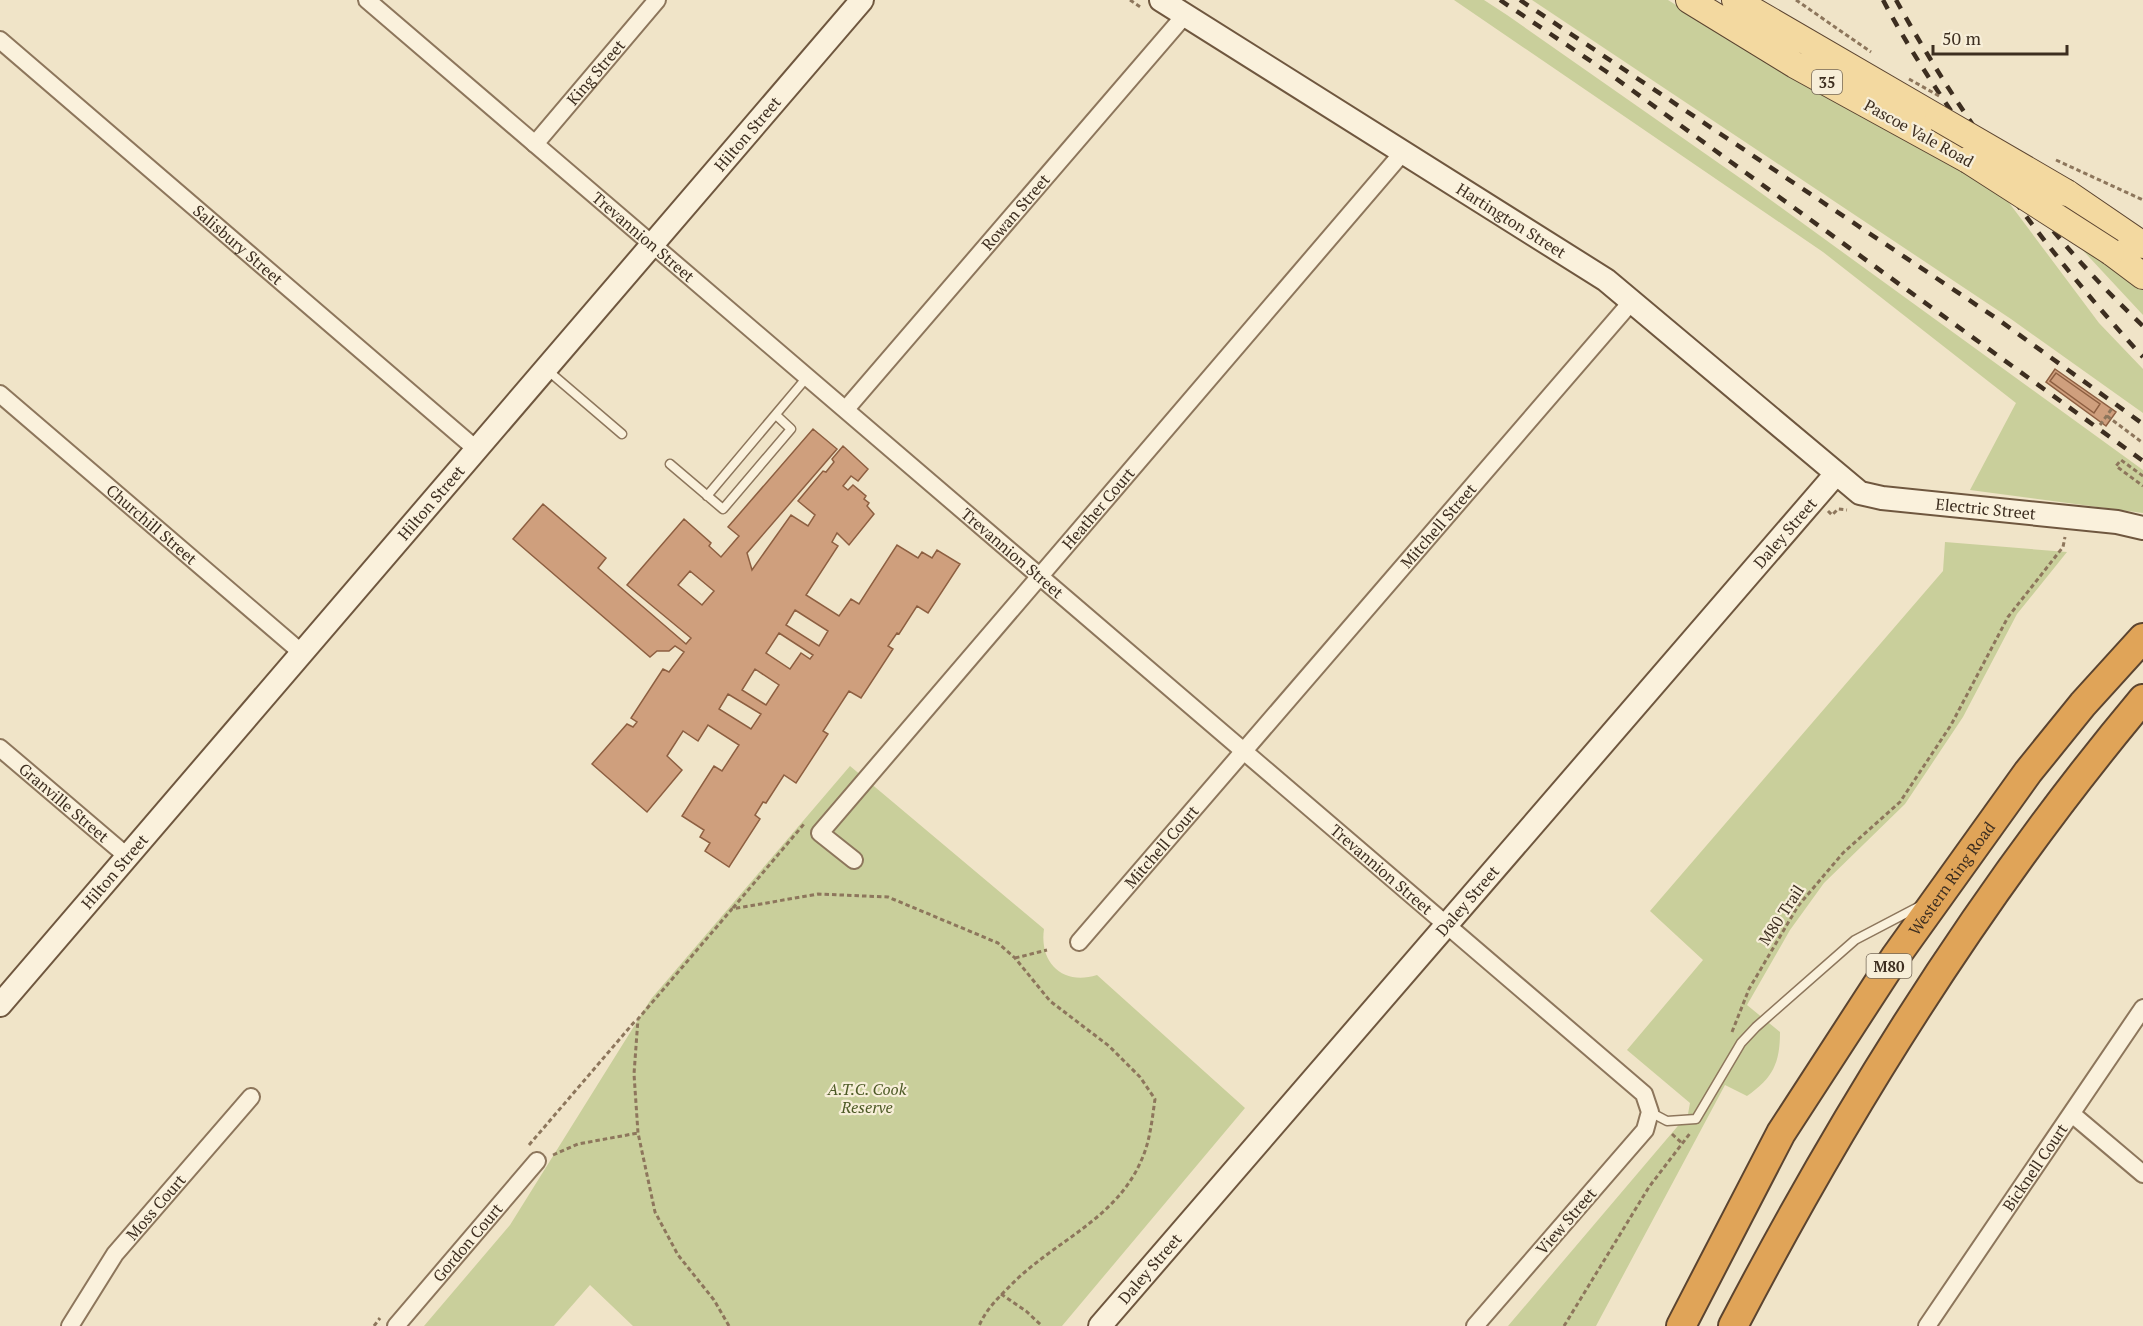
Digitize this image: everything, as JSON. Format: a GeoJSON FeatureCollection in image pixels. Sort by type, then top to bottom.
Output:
{"type":"FeatureCollection","features":[{"type":"Feature","properties":{"kind":"highway","name":"Western Ring Road"},"geometry":{"type":"LineString","coordinates":[[1681,1326],[1781,1133],[1936,897],[2028,772],[2083,704],[2143,638]]}},
{"type":"Feature","properties":{"kind":"highway","name":"M80"},"geometry":{"type":"LineString","coordinates":[[1733,1326],[1797,1203],[1916,1009],[1987,900],[2143,699]]}},
{"type":"Feature","properties":{"kind":"main road","name":"Pascoe Vale Road"},"geometry":{"type":"LineString","coordinates":[[1689,0],[1795,65],[1968,160],[2111,252],[2143,276]]}},
{"type":"Feature","properties":{"kind":"main road","name":"Pascoe Vale Road"},"geometry":{"type":"LineString","coordinates":[[1735,0],[2067,193],[2143,245]]}},
{"type":"Feature","properties":{"kind":"street","name":"Trevannion Street"},"geometry":{"type":"LineString","coordinates":[[367,0],[1641,1092],[1647,1100],[1650,1112]]}},
{"type":"Feature","properties":{"kind":"street","name":"King Street"},"geometry":{"type":"LineString","coordinates":[[535,144],[657,0]]}},
{"type":"Feature","properties":{"kind":"street","name":"Hilton Street"},"geometry":{"type":"LineString","coordinates":[[0,1005],[862,0]]}},
{"type":"Feature","properties":{"kind":"street","name":"Hartington Street"},"geometry":{"type":"LineString","coordinates":[[1161,0],[1180,22],[1404,151],[1606,280],[1633,300],[1835,474]]}},
{"type":"Feature","properties":{"kind":"street","name":"Rowan Street"},"geometry":{"type":"LineString","coordinates":[[846,409],[1180,22]]}},
{"type":"Feature","properties":{"kind":"street","name":"Salisbury Street"},"geometry":{"type":"LineString","coordinates":[[0,40],[476,449]]}},
{"type":"Feature","properties":{"kind":"street","name":"Heather Court"},"geometry":{"type":"LineString","coordinates":[[854,860],[820,833],[1404,151]]}},
{"type":"Feature","properties":{"kind":"street","name":"Mitchell Street"},"geometry":{"type":"LineString","coordinates":[[1244,751],[1633,300]]}},
{"type":"Feature","properties":{"kind":"street","name":"Churchill Street"},"geometry":{"type":"LineString","coordinates":[[0,394],[302,653]]}},
{"type":"Feature","properties":{"kind":"street","name":"Daley Street"},"geometry":{"type":"LineString","coordinates":[[1100,1326],[1835,474]]}},
{"type":"Feature","properties":{"kind":"street","name":"Electric Street"},"geometry":{"type":"LineString","coordinates":[[1835,474],[1868,496],[2117,522],[2143,528]]}},
{"type":"Feature","properties":{"kind":"street","name":"Granville Street"},"geometry":{"type":"LineString","coordinates":[[0,748],[128,857]]}},
{"type":"Feature","properties":{"kind":"street","name":"Mitchell Court"},"geometry":{"type":"LineString","coordinates":[[1079,942],[1244,751]]}},
{"type":"Feature","properties":{"kind":"street","name":"Bicknell Court"},"geometry":{"type":"LineString","coordinates":[[1927,1326],[2143,1008]]}},
{"type":"Feature","properties":{"kind":"street","name":"Moss Court"},"geometry":{"type":"LineString","coordinates":[[70,1326],[115,1254],[251,1097]]}},
{"type":"Feature","properties":{"kind":"street","name":"View Street"},"geometry":{"type":"LineString","coordinates":[[1475,1326],[1645,1130],[1650,1112]]}},
{"type":"Feature","properties":{"kind":"street"},"geometry":{"type":"LineString","coordinates":[[2072,1114],[2143,1174]]}},
{"type":"Feature","properties":{"kind":"street","name":"Gordon Court"},"geometry":{"type":"LineString","coordinates":[[396,1326],[537,1161]]}},
{"type":"Feature","properties":{"kind":"lane"},"geometry":{"type":"LineString","coordinates":[[546,368],[622,434]]}},
{"type":"Feature","properties":{"kind":"lane"},"geometry":{"type":"LineString","coordinates":[[707,496],[808,376]]}},
{"type":"Feature","properties":{"kind":"lane"},"geometry":{"type":"LineString","coordinates":[[670,464],[723,509],[791,429],[776,415]]}},
{"type":"Feature","properties":{"kind":"lane"},"geometry":{"type":"LineString","coordinates":[[1650,1112],[1667,1121],[1695,1120],[1703,1112],[1741,1043],[1756,1027],[1858,938],[1936,897]]}},
{"type":"Feature","properties":{"kind":"path"},"geometry":{"type":"LineString","coordinates":[[1130,0],[1180,22]]}},
{"type":"Feature","properties":{"kind":"path"},"geometry":{"type":"LineString","coordinates":[[1796,0],[1871,52]]}},
{"type":"Feature","properties":{"kind":"path"},"geometry":{"type":"LineString","coordinates":[[1900,72],[1910,79]]}},
{"type":"Feature","properties":{"kind":"path"},"geometry":{"type":"LineString","coordinates":[[2048,156],[2143,200]]}},
{"type":"Feature","properties":{"kind":"path"},"geometry":{"type":"LineString","coordinates":[[2100,425],[2113,407]]}},
{"type":"Feature","properties":{"kind":"path"},"geometry":{"type":"LineString","coordinates":[[2107,416],[2143,443]]}},
{"type":"Feature","properties":{"kind":"path"},"geometry":{"type":"LineString","coordinates":[[2143,476],[2121,460],[2116,466],[2143,486]]}},
{"type":"Feature","properties":{"kind":"path"},"geometry":{"type":"LineString","coordinates":[[1818,494],[1823,508],[1832,515],[1838,509],[1849,510]]}},
{"type":"Feature","properties":{"kind":"path","name":"M80 Trail"},"geometry":{"type":"LineString","coordinates":[[1731,1034],[1749,989],[1798,906],[1844,853],[1900,802],[1951,724],[2008,617],[2063,547]]}},
{"type":"Feature","properties":{"kind":"path"},"geometry":{"type":"LineString","coordinates":[[729,1326],[714,1300],[678,1255],[655,1212],[638,1134],[634,1074],[638,1018],[732,909],[818,894],[888,897],[998,943],[1015,958],[1050,1001],[1109,1046],[1140,1077],[1155,1099],[1150,1134],[1141,1161],[1114,1203],[1095,1221],[1027,1269],[1002,1294],[979,1326]]}},
{"type":"Feature","properties":{"kind":"path"},"geometry":{"type":"LineString","coordinates":[[1015,958],[1047,950]]}},
{"type":"Feature","properties":{"kind":"path"},"geometry":{"type":"LineString","coordinates":[[1564,1326],[1649,1187],[1703,1112]]}},
{"type":"Feature","properties":{"kind":"path"},"geometry":{"type":"LineString","coordinates":[[537,1161],[578,1144],[638,1134]]}},
{"type":"Feature","properties":{"kind":"path"},"geometry":{"type":"LineString","coordinates":[[1002,1294],[1042,1326]]}},
{"type":"Feature","properties":{"kind":"green space"},"geometry":{"type":"Polygon","coordinates":[[[1454,0],[1484,0],[1507,15],[1750,185],[2143,470],[2143,513],[1970,490],[2016,403],[1823,252],[1454,0]]]}},
{"type":"Feature","properties":{"kind":"green space"},"geometry":{"type":"Polygon","coordinates":[[[1532,0],[1668,0],[1772,65],[2004,196],[2099,323],[2143,369],[2143,413],[2011,319],[1532,0]]]}},
{"type":"Feature","properties":{"kind":"green space"},"geometry":{"type":"Polygon","coordinates":[[[2076,243],[2143,288],[2143,315],[2076,243]]]}},
{"type":"Feature","properties":{"kind":"green space"},"geometry":{"type":"Polygon","coordinates":[[[1945,542],[2067,552],[2017,614],[1963,717],[1905,804],[1824,883],[1790,930],[1747,1005],[1780,1032],[1778,1053],[1773,1069],[1763,1083],[1747,1096],[1725,1085],[1596,1326],[1508,1326],[1688,1114],[1690,1103],[1627,1050],[1703,960],[1650,911],[1943,571],[1945,542]]]}},
{"type":"Feature","properties":{"kind":"green space","name":"A.T.C. Cook Reserve"},"geometry":{"type":"Polygon","coordinates":[[[850,766],[1044,929],[1045,952],[1056,969],[1074,977],[1085,978],[1097,975],[1245,1108],[1062,1326],[633,1326],[590,1285],[554,1326],[424,1326],[510,1225],[651,999],[850,766]]]}},
{"type":"Feature","properties":{"kind":"building"},"geometry":{"type":"Polygon","coordinates":[[[2055,369],[2116,412],[2106,426],[2046,382],[2055,369]],[[2056,373],[2050,381],[2094,413],[2100,404],[2056,373]]]}},
{"type":"Feature","properties":{"kind":"building"},"geometry":{"type":"Polygon","coordinates":[[[2056,373],[2100,404],[2094,413],[2050,381],[2056,373]]]}},
{"type":"Feature","properties":{"kind":"building"},"geometry":{"type":"Polygon","coordinates":[[[813,429],[837,449],[747,553],[752,570],[791,515],[808,526],[815,515],[798,501],[823,471],[826,472],[834,462],[832,459],[843,446],[868,469],[858,481],[851,476],[843,486],[848,490],[853,485],[866,496],[864,499],[869,503],[867,506],[874,514],[849,545],[837,533],[832,542],[838,546],[806,595],[839,616],[851,599],[859,604],[897,545],[918,558],[922,552],[932,558],[937,550],[960,564],[928,613],[917,606],[899,634],[897,633],[888,646],[893,649],[861,698],[849,691],[823,731],[828,734],[796,783],[784,775],[766,803],[763,802],[755,815],[760,819],[729,867],[705,851],[710,843],[700,837],[704,830],[682,816],[714,766],[722,771],[739,745],[708,725],[698,741],[683,731],[667,756],[682,770],[647,812],[592,764],[627,724],[633,727],[637,722],[631,718],[663,669],[669,672],[684,652],[675,646],[669,651],[657,651],[650,657],[513,539],[543,504],[606,558],[598,568],[686,644],[691,638],[627,585],[684,519],[711,543],[709,546],[721,557],[739,536],[728,527],[813,429]],[[690,571],[678,585],[702,605],[714,591],[690,571]],[[795,610],[786,625],[819,646],[828,631],[795,610]],[[779,633],[766,653],[790,669],[801,653],[810,659],[813,655],[779,633]],[[755,669],[742,690],[766,705],[779,685],[755,669]],[[728,694],[719,709],[751,729],[761,714],[728,694]]]}},
{"type":"Feature","properties":{"kind":"railway"},"geometry":{"type":"LineString","coordinates":[[1500,0],[1607,72],[2143,461]]}},
{"type":"Feature","properties":{"kind":"railway"},"geometry":{"type":"LineString","coordinates":[[1520,0],[1996,318],[2143,424]]}},
{"type":"Feature","properties":{"kind":"railway"},"geometry":{"type":"LineString","coordinates":[[1883,0],[1928,76],[1997,177],[2078,282],[2143,357]]}},
{"type":"Feature","properties":{"kind":"railway"},"geometry":{"type":"LineString","coordinates":[[1896,0],[1948,88],[2038,213],[2106,290],[2143,326]]}}]}
